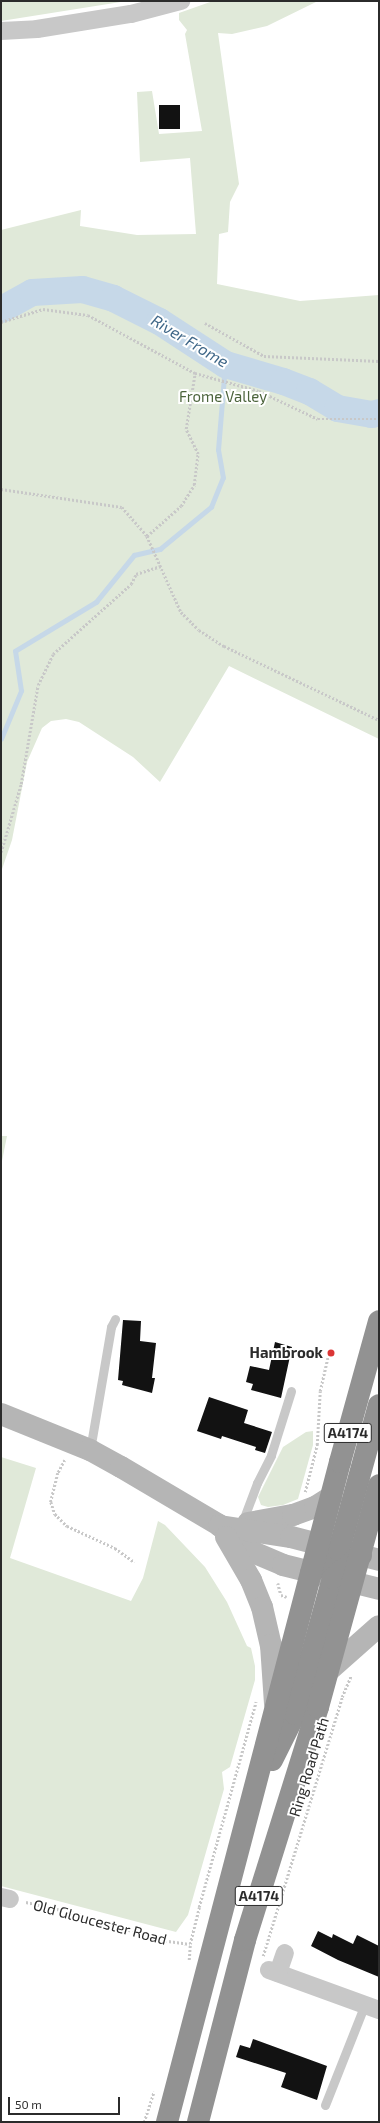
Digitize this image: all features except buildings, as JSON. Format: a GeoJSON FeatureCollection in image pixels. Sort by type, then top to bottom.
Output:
{"type":"FeatureCollection","features":[{"type":"Feature","properties":{"kind":"highway","name":"A4174"},"geometry":{"type":"LineString","coordinates":[[167,2122],[331,1497],[379,1321]]}},
{"type":"Feature","properties":{"kind":"highway","name":"A4174"},"geometry":{"type":"LineString","coordinates":[[339,1550],[379,1405]]}},
{"type":"Feature","properties":{"kind":"highway","name":"A4174"},"geometry":{"type":"LineString","coordinates":[[198,2122],[245,1940],[327,1672],[343,1581],[370,1558],[379,1485]]}},
{"type":"Feature","properties":{"kind":"highway"},"geometry":{"type":"LineString","coordinates":[[311,1573],[339,1550]]}},
{"type":"Feature","properties":{"kind":"highway"},"geometry":{"type":"LineString","coordinates":[[251,1803],[295,1714],[343,1581]]}},
{"type":"Feature","properties":{"kind":"main road"},"geometry":{"type":"LineString","coordinates":[[1,1414],[81,1446],[219,1526],[255,1554],[283,1566],[379,1589]]}},
{"type":"Feature","properties":{"kind":"main road"},"geometry":{"type":"LineString","coordinates":[[219,1526],[293,1515],[315,1507],[331,1497]]}},
{"type":"Feature","properties":{"kind":"main road"},"geometry":{"type":"LineString","coordinates":[[219,1526],[275,1534],[370,1558]]}},
{"type":"Feature","properties":{"kind":"main road"},"geometry":{"type":"LineString","coordinates":[[219,1526],[251,1580],[262,1606],[271,1645],[276,1709]]}},
{"type":"Feature","properties":{"kind":"main road"},"geometry":{"type":"LineString","coordinates":[[327,1672],[379,1626]]}},
{"type":"Feature","properties":{"kind":"street"},"geometry":{"type":"LineString","coordinates":[[1,31],[37,29],[124,15],[181,1]]}},
{"type":"Feature","properties":{"kind":"street"},"geometry":{"type":"LineString","coordinates":[[285,1953],[270,1967],[372,2007]]}},
{"type":"Feature","properties":{"kind":"lane"},"geometry":{"type":"LineString","coordinates":[[81,1446],[111,1327],[115,1320]]}},
{"type":"Feature","properties":{"kind":"lane"},"geometry":{"type":"LineString","coordinates":[[242,1523],[257,1483],[271,1455],[291,1392]]}},
{"type":"Feature","properties":{"kind":"lane"},"geometry":{"type":"LineString","coordinates":[[325,2105],[372,2007]]}},
{"type":"Feature","properties":{"kind":"path"},"geometry":{"type":"LineString","coordinates":[[1,322],[43,309],[88,315],[195,373],[259,391],[318,419],[379,419]]}},
{"type":"Feature","properties":{"kind":"path"},"geometry":{"type":"LineString","coordinates":[[205,323],[264,356],[379,361]]}},
{"type":"Feature","properties":{"kind":"path"},"geometry":{"type":"LineString","coordinates":[[147,536],[181,506],[194,485],[198,454],[186,429],[195,373]]}},
{"type":"Feature","properties":{"kind":"path"},"geometry":{"type":"LineString","coordinates":[[1,489],[122,507],[147,536],[181,612],[199,630],[224,646],[379,720]]}},
{"type":"Feature","properties":{"kind":"path"},"geometry":{"type":"LineString","coordinates":[[1,852],[21,784],[38,685],[53,654],[131,584],[136,574],[161,566]]}},
{"type":"Feature","properties":{"kind":"path"},"geometry":{"type":"LineString","coordinates":[[305,1494],[317,1445],[320,1391],[328,1357]]}},
{"type":"Feature","properties":{"kind":"path"},"geometry":{"type":"LineString","coordinates":[[81,1446],[58,1474],[52,1492],[51,1502],[55,1514],[67,1526],[115,1548],[134,1562]]}},
{"type":"Feature","properties":{"kind":"path","name":"Ring Road Path"},"geometry":{"type":"LineString","coordinates":[[270,1967],[342,1697],[351,1675]]}},
{"type":"Feature","properties":{"kind":"path","name":"Old Gloucester Road"},"geometry":{"type":"LineString","coordinates":[[5,1898],[79,1914],[161,1940],[190,1944],[256,1700]]}},
{"type":"Feature","properties":{"kind":"green space"},"geometry":{"type":"Polygon","coordinates":[[[1,1],[127,1],[1,21],[1,1]]]}},
{"type":"Feature","properties":{"kind":"green space","name":"Frome Valley"},"geometry":{"type":"Polygon","coordinates":[[[213,1],[318,1],[267,26],[232,34],[218,33],[239,184],[230,202],[228,232],[219,234],[217,284],[300,301],[379,295],[379,739],[229,666],[160,782],[133,757],[79,722],[66,719],[51,721],[42,728],[27,762],[12,840],[1,872],[1,230],[81,210],[80,226],[137,235],[196,234],[190,158],[140,162],[137,92],[152,91],[159,134],[202,131],[185,34],[187,30],[179,20],[179,13],[213,1]]]}},
{"type":"Feature","properties":{"kind":"green space"},"geometry":{"type":"Polygon","coordinates":[[[1,1136],[7,1136],[1,1166],[1,1136]]]}},
{"type":"Feature","properties":{"kind":"green space"},"geometry":{"type":"Polygon","coordinates":[[[313,1431],[313,1445],[298,1499],[283,1505],[268,1507],[261,1505],[258,1497],[283,1447],[306,1432],[313,1431]]]}},
{"type":"Feature","properties":{"kind":"green space"},"geometry":{"type":"Polygon","coordinates":[[[1,1457],[36,1468],[10,1558],[131,1601],[143,1578],[158,1521],[165,1525],[205,1567],[227,1602],[247,1646],[251,1648],[255,1666],[255,1680],[230,1767],[222,1772],[224,1789],[188,1915],[176,1932],[1,1886],[1,1457]]]}},
{"type":"Feature","properties":{"kind":"waterway","name":"River Frome"},"geometry":{"type":"LineString","coordinates":[[1,309],[32,292],[82,289],[113,298],[159,321],[225,364],[283,381],[309,391],[337,408],[371,414],[379,412]]}},
{"type":"Feature","properties":{"kind":"waterway"},"geometry":{"type":"LineString","coordinates":[[1,739],[21,691],[15,651],[96,602],[134,555],[160,549],[211,507],[223,478],[218,450],[225,364]]}},
{"type":"Feature","properties":{"kind":"place","name":"Hambrook"},"geometry":{"type":"Point","coordinates":[331,1353]}}]}
